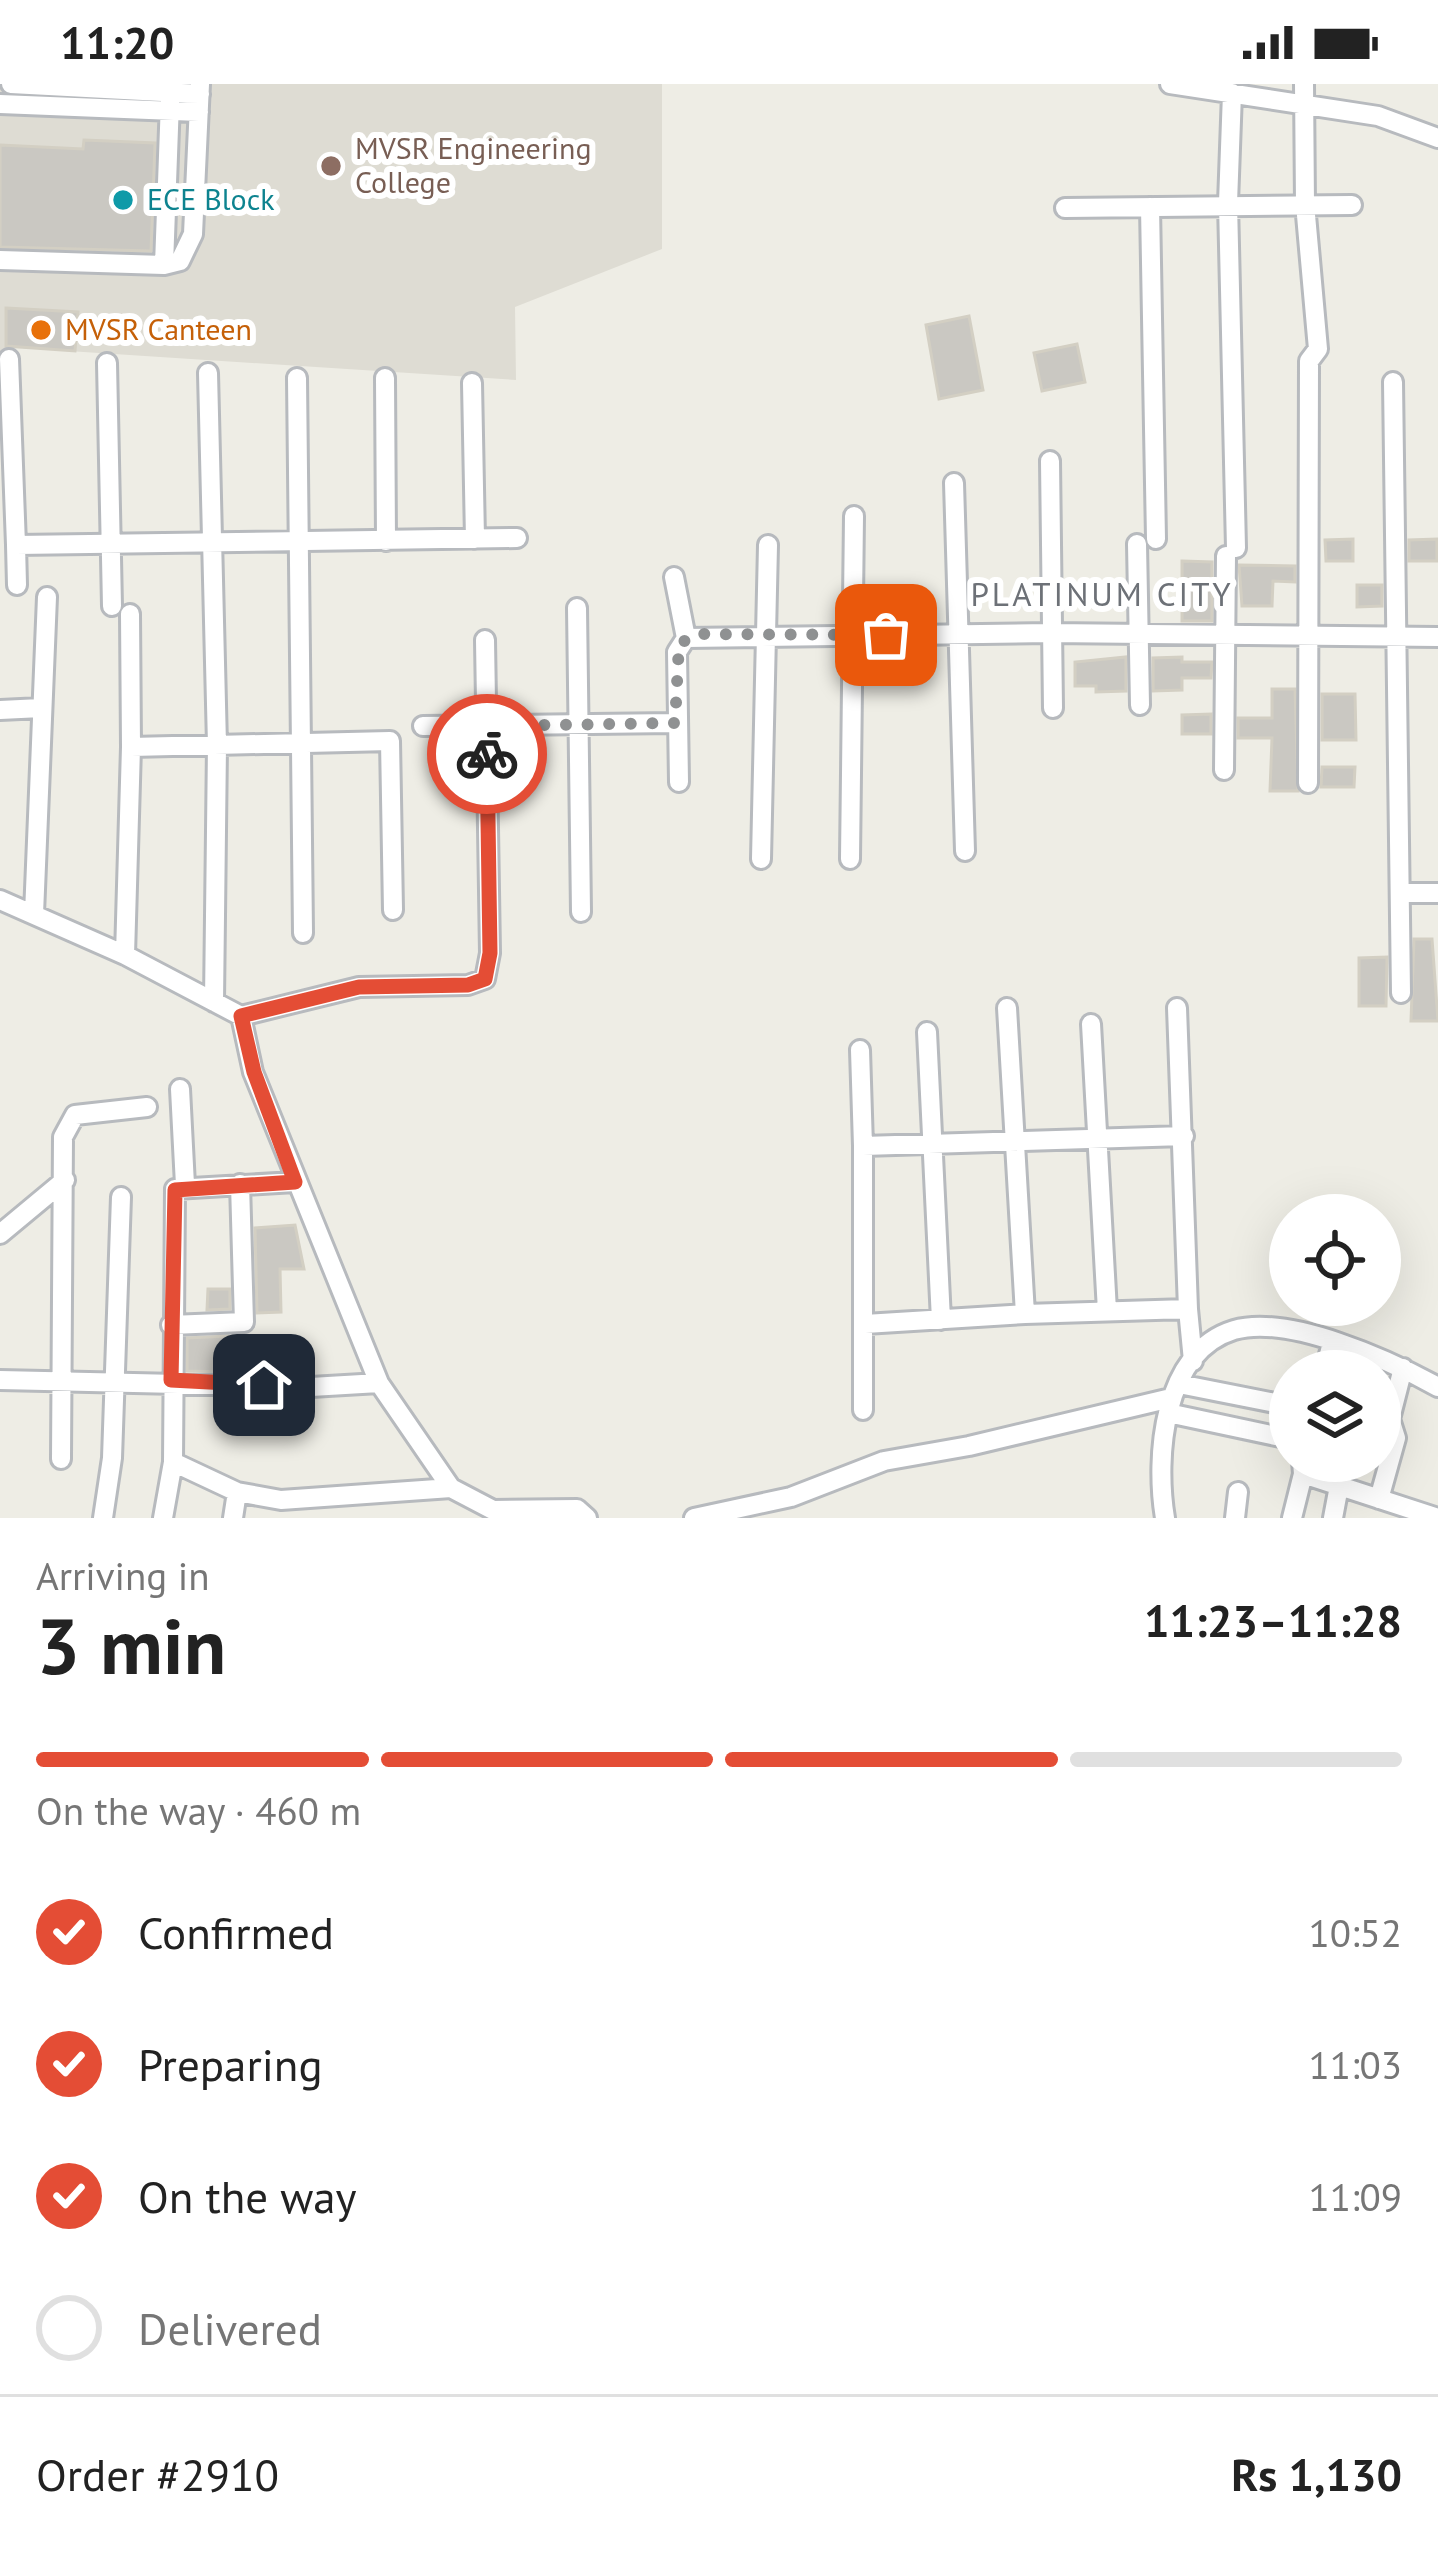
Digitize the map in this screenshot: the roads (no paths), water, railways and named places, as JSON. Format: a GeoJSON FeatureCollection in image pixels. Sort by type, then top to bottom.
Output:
{"type":"FeatureCollection","features":[{"type":"Feature","properties":{"kind":"street"},"geometry":{"type":"LineString","coordinates":[[0,260],[164,265],[180,261],[193,233],[200,97],[10,84]]}},
{"type":"Feature","properties":{"kind":"street"},"geometry":{"type":"LineString","coordinates":[[1170,84],[1232,93],[1303,92],[1438,138]]}},
{"type":"Feature","properties":{"kind":"street"},"geometry":{"type":"LineString","coordinates":[[1303,92],[1305,204],[1318,349],[1310,361],[1308,782]]}},
{"type":"Feature","properties":{"kind":"street"},"geometry":{"type":"LineString","coordinates":[[1224,770],[1231,552],[1228,203],[1232,93]]}},
{"type":"Feature","properties":{"kind":"street"},"geometry":{"type":"LineString","coordinates":[[0,104],[170,96]]}},
{"type":"Feature","properties":{"kind":"street"},"geometry":{"type":"LineString","coordinates":[[164,265],[170,96]]}},
{"type":"Feature","properties":{"kind":"street"},"geometry":{"type":"LineString","coordinates":[[1065,208],[1228,203],[1352,206]]}},
{"type":"Feature","properties":{"kind":"street"},"geometry":{"type":"LineString","coordinates":[[1140,705],[1138,634],[1147,542],[1150,207]]}},
{"type":"Feature","properties":{"kind":"street"},"geometry":{"type":"LineString","coordinates":[[9,359],[6,441],[17,585]]}},
{"type":"Feature","properties":{"kind":"street"},"geometry":{"type":"LineString","coordinates":[[107,363],[112,544],[131,747],[125,955]]}},
{"type":"Feature","properties":{"kind":"street"},"geometry":{"type":"LineString","coordinates":[[208,373],[217,745],[214,1002]]}},
{"type":"Feature","properties":{"kind":"street"},"geometry":{"type":"LineString","coordinates":[[297,378],[303,933]]}},
{"type":"Feature","properties":{"kind":"street"},"geometry":{"type":"LineString","coordinates":[[385,378],[386,541]]}},
{"type":"Feature","properties":{"kind":"street"},"geometry":{"type":"LineString","coordinates":[[1393,382],[1401,993]]}},
{"type":"Feature","properties":{"kind":"street"},"geometry":{"type":"LineString","coordinates":[[472,383],[475,539]]}},
{"type":"Feature","properties":{"kind":"street"},"geometry":{"type":"LineString","coordinates":[[1050,461],[1049,633],[1054,708]]}},
{"type":"Feature","properties":{"kind":"street"},"geometry":{"type":"LineString","coordinates":[[954,483],[965,850]]}},
{"type":"Feature","properties":{"kind":"street"},"geometry":{"type":"LineString","coordinates":[[850,859],[854,516]]}},
{"type":"Feature","properties":{"kind":"street"},"geometry":{"type":"LineString","coordinates":[[16,545],[517,538]]}},
{"type":"Feature","properties":{"kind":"street"},"geometry":{"type":"LineString","coordinates":[[761,859],[768,545]]}},
{"type":"Feature","properties":{"kind":"street"},"geometry":{"type":"LineString","coordinates":[[674,577],[686,638],[677,652],[679,782]]}},
{"type":"Feature","properties":{"kind":"street"},"geometry":{"type":"LineString","coordinates":[[34,914],[47,597]]}},
{"type":"Feature","properties":{"kind":"street"},"geometry":{"type":"LineString","coordinates":[[577,608],[581,912]]}},
{"type":"Feature","properties":{"kind":"street"},"geometry":{"type":"LineString","coordinates":[[686,638],[1049,633],[1438,637]]}},
{"type":"Feature","properties":{"kind":"street"},"geometry":{"type":"LineString","coordinates":[[0,900],[125,955],[241,1016],[359,987],[468,985],[485,979],[490,953],[485,640]]}},
{"type":"Feature","properties":{"kind":"street"},"geometry":{"type":"LineString","coordinates":[[0,710],[41,708]]}},
{"type":"Feature","properties":{"kind":"street"},"geometry":{"type":"LineString","coordinates":[[423,726],[581,728],[675,723]]}},
{"type":"Feature","properties":{"kind":"street"},"geometry":{"type":"LineString","coordinates":[[131,747],[390,741],[393,910]]}},
{"type":"Feature","properties":{"kind":"street"},"geometry":{"type":"LineString","coordinates":[[1401,893],[1438,893]]}},
{"type":"Feature","properties":{"kind":"street"},"geometry":{"type":"LineString","coordinates":[[1007,1008],[1025,1314]]}},
{"type":"Feature","properties":{"kind":"street"},"geometry":{"type":"LineString","coordinates":[[1177,1008],[1187,1309],[1193,1361]]}},
{"type":"Feature","properties":{"kind":"street"},"geometry":{"type":"LineString","coordinates":[[241,1016],[254,1072],[295,1182],[379,1383],[451,1488],[493,1510],[577,1509],[587,1518]]}},
{"type":"Feature","properties":{"kind":"street"},"geometry":{"type":"LineString","coordinates":[[1091,1024],[1107,1312]]}},
{"type":"Feature","properties":{"kind":"street"},"geometry":{"type":"LineString","coordinates":[[927,1032],[941,1320]]}},
{"type":"Feature","properties":{"kind":"street"},"geometry":{"type":"LineString","coordinates":[[860,1050],[863,1410]]}},
{"type":"Feature","properties":{"kind":"street"},"geometry":{"type":"LineString","coordinates":[[180,1089],[185,1185]]}},
{"type":"Feature","properties":{"kind":"street"},"geometry":{"type":"LineString","coordinates":[[61,1459],[63,1137],[75,1115],[147,1107]]}},
{"type":"Feature","properties":{"kind":"street"},"geometry":{"type":"LineString","coordinates":[[863,1146],[1184,1136]]}},
{"type":"Feature","properties":{"kind":"street"},"geometry":{"type":"LineString","coordinates":[[0,1234],[64,1180]]}},
{"type":"Feature","properties":{"kind":"street"},"geometry":{"type":"LineString","coordinates":[[163,1518],[173,1462],[175,1190],[185,1185],[295,1182]]}},
{"type":"Feature","properties":{"kind":"street"},"geometry":{"type":"LineString","coordinates":[[171,1325],[244,1322],[240,1184]]}},
{"type":"Feature","properties":{"kind":"street"},"geometry":{"type":"LineString","coordinates":[[103,1518],[115,1380],[121,1197]]}},
{"type":"Feature","properties":{"kind":"street"},"geometry":{"type":"LineString","coordinates":[[865,1324],[1187,1309]]}},
{"type":"Feature","properties":{"kind":"street"},"geometry":{"type":"LineString","coordinates":[[1165,1518],[1173,1398],[1193,1361],[1233,1330],[1265,1328],[1332,1342],[1403,1368],[1438,1388]]}},
{"type":"Feature","properties":{"kind":"street"},"geometry":{"type":"LineString","coordinates":[[1330,1350],[1332,1342]]}},
{"type":"Feature","properties":{"kind":"street"},"geometry":{"type":"LineString","coordinates":[[1385,1507],[1396,1438],[1390,1419],[1403,1368]]}},
{"type":"Feature","properties":{"kind":"street"},"geometry":{"type":"LineString","coordinates":[[0,1379],[310,1387],[379,1383]]}},
{"type":"Feature","properties":{"kind":"street"},"geometry":{"type":"LineString","coordinates":[[1173,1398],[1269,1431]]}},
{"type":"Feature","properties":{"kind":"street"},"geometry":{"type":"LineString","coordinates":[[694,1518],[791,1497],[884,1461],[1173,1398],[1269,1405]]}},
{"type":"Feature","properties":{"kind":"street"},"geometry":{"type":"LineString","coordinates":[[173,1462],[237,1492],[336,1508],[451,1488]]}},
{"type":"Feature","properties":{"kind":"street"},"geometry":{"type":"LineString","coordinates":[[1292,1518],[1300,1482]]}},
{"type":"Feature","properties":{"kind":"street"},"geometry":{"type":"LineString","coordinates":[[1331,1482],[1385,1507],[1428,1516]]}},
{"type":"Feature","properties":{"kind":"street"},"geometry":{"type":"LineString","coordinates":[[1333,1518],[1339,1486]]}},
{"type":"Feature","properties":{"kind":"street"},"geometry":{"type":"LineString","coordinates":[[233,1518],[237,1492]]}},
{"type":"Feature","properties":{"kind":"street"},"geometry":{"type":"LineString","coordinates":[[1234,1518],[1238,1492]]}},
{"type":"Feature","properties":{"kind":"place","name":"MVSR Engineering College"},"geometry":{"type":"Point","coordinates":[331,166]}},
{"type":"Feature","properties":{"kind":"place","name":"ECE Block"},"geometry":{"type":"Point","coordinates":[123,200]}},
{"type":"Feature","properties":{"kind":"place","name":"MVSR Canteen"},"geometry":{"type":"Point","coordinates":[41,330]}},
{"type":"Feature","properties":{"kind":"district","name":"PLATINUM CITY"},"geometry":{"type":"Point","coordinates":[1102,594]}}]}
